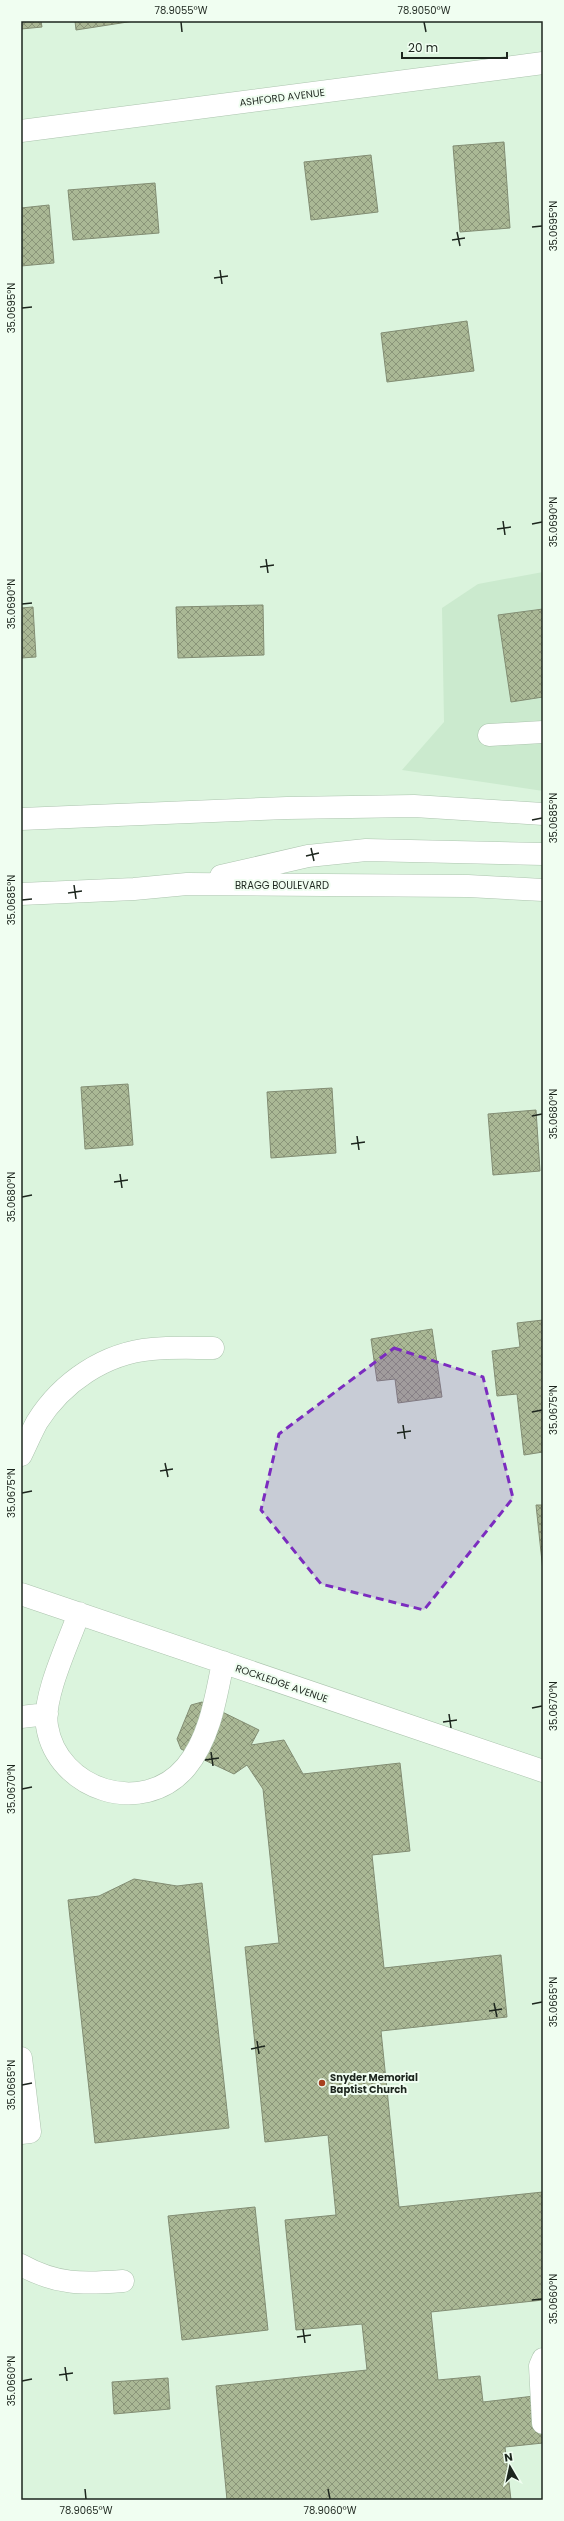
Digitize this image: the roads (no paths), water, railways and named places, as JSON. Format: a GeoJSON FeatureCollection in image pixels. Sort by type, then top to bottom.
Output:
{"type":"FeatureCollection","features":[{"type":"Feature","properties":{"kind":"main road","name":"ASHFORD AVENUE"},"geometry":{"type":"LineString","coordinates":[[21,131],[543,63]]}},
{"type":"Feature","properties":{"kind":"main road"},"geometry":{"type":"LineString","coordinates":[[489,735],[543,732]]}},
{"type":"Feature","properties":{"kind":"main road"},"geometry":{"type":"LineString","coordinates":[[21,819],[287,808],[414,806],[543,814]]}},
{"type":"Feature","properties":{"kind":"main road"},"geometry":{"type":"LineString","coordinates":[[187,884],[308,856],[366,850],[543,854]]}},
{"type":"Feature","properties":{"kind":"main road","name":"BRAGG BOULEVARD"},"geometry":{"type":"LineString","coordinates":[[21,894],[134,889],[187,884],[468,886],[543,890]]}},
{"type":"Feature","properties":{"kind":"main road"},"geometry":{"type":"LineString","coordinates":[[21,1456],[37,1422],[60,1393],[88,1370],[121,1355],[151,1349],[213,1348]]}},
{"type":"Feature","properties":{"kind":"main road","name":"ROCKLEDGE AVENUE"},"geometry":{"type":"LineString","coordinates":[[21,1594],[543,1771]]}},
{"type":"Feature","properties":{"kind":"main road"},"geometry":{"type":"LineString","coordinates":[[79,1613],[48,1699],[47,1725],[54,1749],[69,1771],[90,1786],[115,1794],[141,1793],[166,1784],[186,1767],[199,1745],[214,1707],[223,1662]]}},
{"type":"Feature","properties":{"kind":"main road"},"geometry":{"type":"LineString","coordinates":[[21,1717],[48,1714]]}},
{"type":"Feature","properties":{"kind":"main road"},"geometry":{"type":"LineString","coordinates":[[21,2058],[30,2132],[21,2133]]}},
{"type":"Feature","properties":{"kind":"main road"},"geometry":{"type":"LineString","coordinates":[[21,2265],[46,2276],[68,2283],[88,2284],[123,2281]]}},
{"type":"Feature","properties":{"kind":"main road"},"geometry":{"type":"LineString","coordinates":[[543,2359],[540,2366],[543,2423]]}},
{"type":"Feature","properties":{"kind":"place","name":"Snyder Memorial Baptist Church"},"geometry":{"type":"Point","coordinates":[322,2083]}}]}
